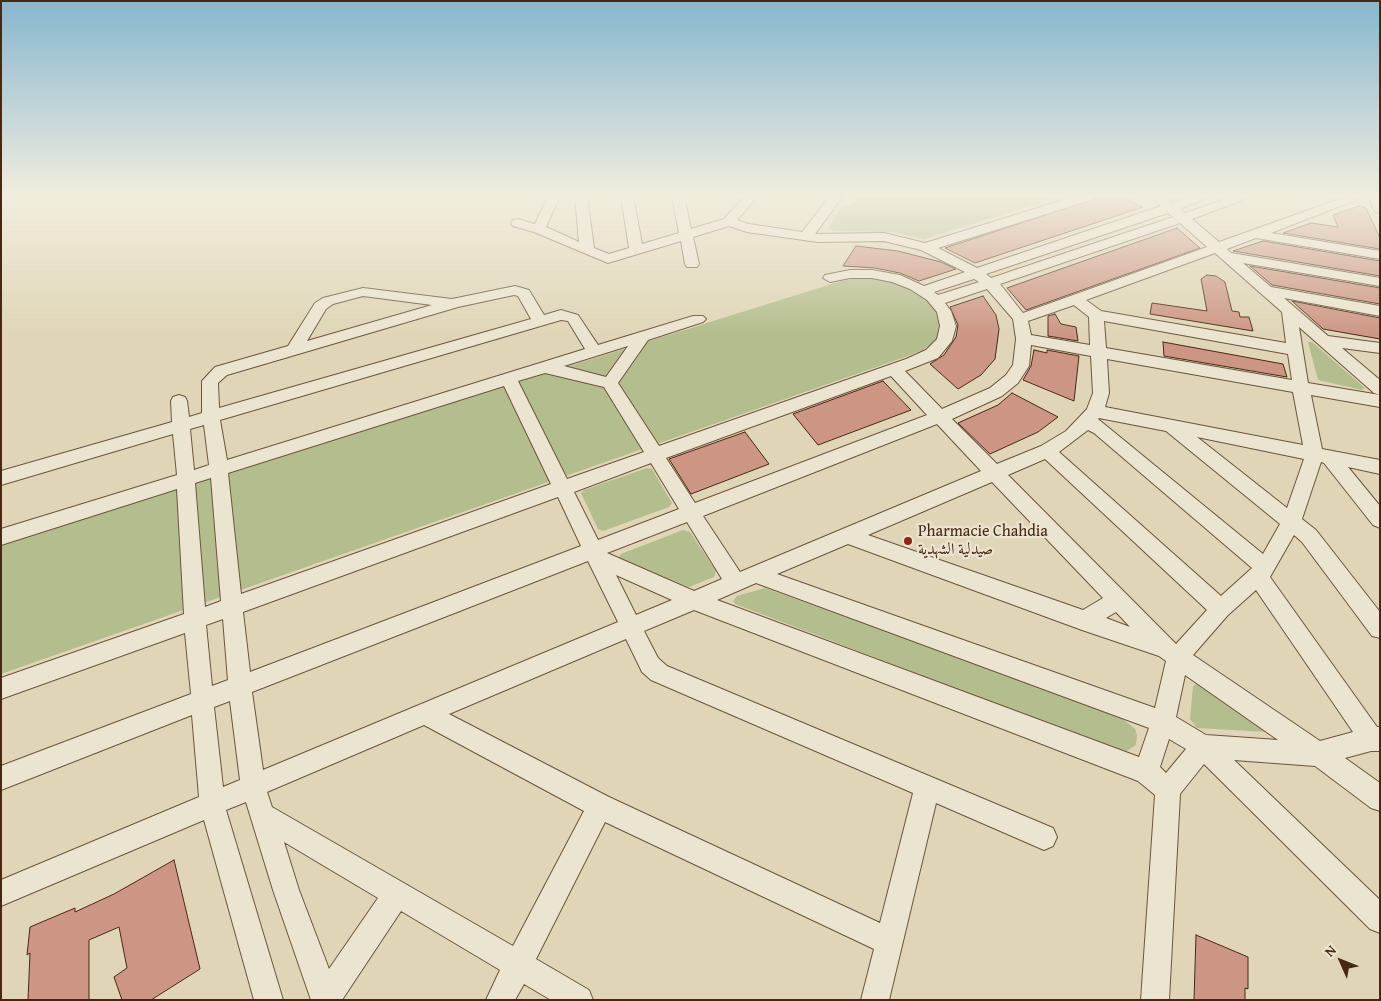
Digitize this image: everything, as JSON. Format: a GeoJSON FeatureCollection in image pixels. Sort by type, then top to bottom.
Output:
{"type":"FeatureCollection","features":[{"type":"Feature","properties":{"kind":"street"},"geometry":{"type":"LineString","coordinates":[[570,243],[608,259],[661,243]]}},
{"type":"Feature","properties":{"kind":"street"},"geometry":{"type":"LineString","coordinates":[[586,243],[587,250]]}},
{"type":"Feature","properties":{"kind":"street"},"geometry":{"type":"LineString","coordinates":[[635,243],[636,250]]}},
{"type":"Feature","properties":{"kind":"street"},"geometry":{"type":"LineString","coordinates":[[688,243],[692,264]]}},
{"type":"Feature","properties":{"kind":"street"},"geometry":{"type":"LineString","coordinates":[[1,778],[594,553],[691,512],[940,417],[996,392],[1012,379],[1021,366],[1024,339],[1020,319],[1003,296],[983,278],[957,261],[926,247],[908,243]]}},
{"type":"Feature","properties":{"kind":"street"},"geometry":{"type":"LineString","coordinates":[[926,247],[940,243]]}},
{"type":"Feature","properties":{"kind":"street"},"geometry":{"type":"LineString","coordinates":[[983,278],[1077,243]]}},
{"type":"Feature","properties":{"kind":"street"},"geometry":{"type":"LineString","coordinates":[[929,296],[1101,243]]}},
{"type":"Feature","properties":{"kind":"street"},"geometry":{"type":"LineString","coordinates":[[1210,243],[1380,389]]}},
{"type":"Feature","properties":{"kind":"street"},"geometry":{"type":"LineString","coordinates":[[1020,319],[1222,252],[1239,243]]}},
{"type":"Feature","properties":{"kind":"street"},"geometry":{"type":"LineString","coordinates":[[1307,243],[1380,255]]}},
{"type":"Feature","properties":{"kind":"street"},"geometry":{"type":"LineString","coordinates":[[1222,252],[1380,282]]}},
{"type":"Feature","properties":{"kind":"street"},"geometry":{"type":"LineString","coordinates":[[1,689],[893,369],[932,354],[944,341],[948,326],[944,311],[929,296],[895,278],[872,274],[850,274],[830,278]]}},
{"type":"Feature","properties":{"kind":"street"},"geometry":{"type":"LineString","coordinates":[[326,1000],[286,890],[253,786],[240,687],[219,469],[211,417],[210,381],[221,371],[455,303],[518,290],[524,293],[539,320]]}},
{"type":"Feature","properties":{"kind":"street"},"geometry":{"type":"LineString","coordinates":[[1267,291],[1380,311]]}},
{"type":"Feature","properties":{"kind":"street"},"geometry":{"type":"LineString","coordinates":[[294,350],[320,306],[328,301],[363,292],[455,303]]}},
{"type":"Feature","properties":{"kind":"street"},"geometry":{"type":"LineString","coordinates":[[1076,299],[1096,315],[1295,350]]}},
{"type":"Feature","properties":{"kind":"street"},"geometry":{"type":"LineString","coordinates":[[1289,311],[1301,388],[1322,456],[1380,520]]}},
{"type":"Feature","properties":{"kind":"street"},"geometry":{"type":"LineString","coordinates":[[1,478],[539,320],[562,315],[573,318],[594,351]]}},
{"type":"Feature","properties":{"kind":"street"},"geometry":{"type":"LineString","coordinates":[[1,893],[1047,451],[1072,435],[1091,416],[1102,394],[1096,315]]}},
{"type":"Feature","properties":{"kind":"street"},"geometry":{"type":"LineString","coordinates":[[1,537],[698,319]]}},
{"type":"Feature","properties":{"kind":"street"},"geometry":{"type":"LineString","coordinates":[[610,382],[643,336]]}},
{"type":"Feature","properties":{"kind":"street"},"geometry":{"type":"LineString","coordinates":[[1024,339],[1380,401]]}},
{"type":"Feature","properties":{"kind":"street"},"geometry":{"type":"LineString","coordinates":[[1322,340],[1380,348]]}},
{"type":"Feature","properties":{"kind":"street"},"geometry":{"type":"LineString","coordinates":[[544,367],[610,382],[691,512],[744,578],[1163,722],[1203,746],[1380,919]]}},
{"type":"Feature","properties":{"kind":"street"},"geometry":{"type":"LineString","coordinates":[[893,369],[1172,653],[1315,754],[1359,782],[1380,799]]}},
{"type":"Feature","properties":{"kind":"street"},"geometry":{"type":"LineString","coordinates":[[508,378],[650,665],[659,673],[1044,837]]}},
{"type":"Feature","properties":{"kind":"street"},"geometry":{"type":"LineString","coordinates":[[179,401],[195,620],[212,804],[269,1000]]}},
{"type":"Feature","properties":{"kind":"street"},"geometry":{"type":"LineString","coordinates":[[1091,416],[1172,428],[1380,467]]}},
{"type":"Feature","properties":{"kind":"street"},"geometry":{"type":"LineString","coordinates":[[1091,416],[1100,429],[1262,572],[1375,739],[1315,754],[1203,746]]}},
{"type":"Feature","properties":{"kind":"street"},"geometry":{"type":"LineString","coordinates":[[1172,428],[1292,520],[1309,536],[1380,628]]}},
{"type":"Feature","properties":{"kind":"street"},"geometry":{"type":"LineString","coordinates":[[1047,451],[1221,609]]}},
{"type":"Feature","properties":{"kind":"street"},"geometry":{"type":"LineString","coordinates":[[1146,772],[1163,722],[1172,653],[1262,572],[1292,520],[1322,456]]}},
{"type":"Feature","properties":{"kind":"street"},"geometry":{"type":"LineString","coordinates":[[846,535],[1172,653]]}},
{"type":"Feature","properties":{"kind":"street"},"geometry":{"type":"LineString","coordinates":[[594,553],[694,600],[1146,772],[1168,790]]}},
{"type":"Feature","properties":{"kind":"street"},"geometry":{"type":"LineString","coordinates":[[1082,621],[1119,600]]}},
{"type":"Feature","properties":{"kind":"street"},"geometry":{"type":"LineString","coordinates":[[426,714],[600,806],[889,942]]}},
{"type":"Feature","properties":{"kind":"street"},"geometry":{"type":"LineString","coordinates":[[1155,1000],[1168,790],[1203,746]]}},
{"type":"Feature","properties":{"kind":"street"},"geometry":{"type":"LineString","coordinates":[[875,1000],[927,787]]}},
{"type":"Feature","properties":{"kind":"street"},"geometry":{"type":"LineString","coordinates":[[500,1000],[600,806]]}},
{"type":"Feature","properties":{"kind":"street"},"geometry":{"type":"LineString","coordinates":[[263,816],[579,1000]]}},
{"type":"Feature","properties":{"kind":"street"},"geometry":{"type":"LineString","coordinates":[[326,1000],[396,895]]}},
{"type":"Feature","properties":{"kind":"green space"},"geometry":{"type":"Polygon","coordinates":[[[856,278],[896,283],[914,290],[928,300],[938,313],[941,327],[936,340],[923,350],[905,357],[1,674],[1,544],[838,282],[856,278]]]}},
{"type":"Feature","properties":{"kind":"green space"},"geometry":{"type":"Polygon","coordinates":[[[1308,342],[1312,342],[1365,388],[1362,390],[1318,380],[1308,342]]]}},
{"type":"Feature","properties":{"kind":"green space"},"geometry":{"type":"Polygon","coordinates":[[[647,468],[652,469],[672,503],[669,507],[603,531],[598,529],[581,493],[584,490],[647,468]]]}},
{"type":"Feature","properties":{"kind":"green space"},"geometry":{"type":"Polygon","coordinates":[[[683,530],[690,532],[716,571],[714,577],[689,587],[621,560],[619,557],[621,554],[683,530]]]}},
{"type":"Feature","properties":{"kind":"green space"},"geometry":{"type":"Polygon","coordinates":[[[765,588],[1119,716],[1135,729],[1137,735],[1136,745],[1127,751],[1115,749],[735,604],[733,601],[737,596],[765,588]]]}},
{"type":"Feature","properties":{"kind":"green space"},"geometry":{"type":"Polygon","coordinates":[[[1196,684],[1267,732],[1197,728],[1190,719],[1193,686],[1196,684]]]}},
{"type":"Feature","properties":{"kind":"building"},"geometry":{"type":"Polygon","coordinates":[[[961,243],[1036,243],[975,263],[945,248],[961,243]]]}},
{"type":"Feature","properties":{"kind":"building"},"geometry":{"type":"Polygon","coordinates":[[[1135,243],[1194,243],[1200,248],[1026,310],[1007,288],[1135,243]]]}},
{"type":"Feature","properties":{"kind":"building"},"geometry":{"type":"Polygon","coordinates":[[[1258,243],[1273,243],[1380,261],[1380,276],[1233,251],[1258,243]]]}},
{"type":"Feature","properties":{"kind":"building"},"geometry":{"type":"Polygon","coordinates":[[[1342,243],[1380,243],[1380,249],[1342,243]]]}},
{"type":"Feature","properties":{"kind":"building"},"geometry":{"type":"Polygon","coordinates":[[[856,246],[898,251],[941,262],[956,269],[919,281],[900,273],[875,268],[843,266],[856,246]]]}},
{"type":"Feature","properties":{"kind":"building"},"geometry":{"type":"Polygon","coordinates":[[[1250,266],[1380,288],[1380,304],[1272,285],[1250,266]]]}},
{"type":"Feature","properties":{"kind":"building"},"geometry":{"type":"Polygon","coordinates":[[[1207,275],[1216,276],[1225,282],[1232,311],[1239,312],[1240,317],[1249,317],[1253,331],[1150,314],[1152,303],[1207,311],[1201,279],[1207,275]]]}},
{"type":"Feature","properties":{"kind":"building"},"geometry":{"type":"Polygon","coordinates":[[[983,296],[996,315],[999,329],[995,359],[981,375],[958,389],[930,364],[944,355],[956,337],[958,325],[950,307],[983,296]]]}},
{"type":"Feature","properties":{"kind":"building"},"geometry":{"type":"Polygon","coordinates":[[[1292,301],[1380,318],[1380,339],[1323,329],[1292,301]]]}},
{"type":"Feature","properties":{"kind":"building"},"geometry":{"type":"Polygon","coordinates":[[[1055,314],[1061,324],[1076,327],[1078,341],[1048,336],[1048,316],[1055,314]]]}},
{"type":"Feature","properties":{"kind":"building"},"geometry":{"type":"Polygon","coordinates":[[[1163,342],[1283,364],[1287,377],[1164,356],[1163,342]]]}},
{"type":"Feature","properties":{"kind":"building"},"geometry":{"type":"Polygon","coordinates":[[[1034,350],[1047,353],[1047,350],[1079,356],[1074,401],[1023,380],[1031,366],[1034,350]]]}},
{"type":"Feature","properties":{"kind":"building"},"geometry":{"type":"Polygon","coordinates":[[[883,381],[911,410],[818,445],[793,414],[883,381]]]}},
{"type":"Feature","properties":{"kind":"building"},"geometry":{"type":"Polygon","coordinates":[[[1012,393],[1058,417],[1038,432],[990,454],[958,423],[998,405],[1012,393]]]}},
{"type":"Feature","properties":{"kind":"building"},"geometry":{"type":"Polygon","coordinates":[[[745,432],[769,464],[691,494],[669,459],[745,432]]]}},
{"type":"Feature","properties":{"kind":"building"},"geometry":{"type":"Polygon","coordinates":[[[174,860],[200,969],[151,1000],[122,1000],[114,977],[127,968],[119,927],[89,940],[89,1000],[28,1000],[30,953],[27,955],[30,927],[75,908],[75,912],[114,894],[174,860]]]}},
{"type":"Feature","properties":{"kind":"building"},"geometry":{"type":"Polygon","coordinates":[[[1196,935],[1248,957],[1248,989],[1245,988],[1245,1000],[1194,1000],[1196,935]]]}},
{"type":"Feature","properties":{"kind":"place","name":"Pharmacie Chahdia صيدلية الشهدية"},"geometry":{"type":"Point","coordinates":[908,541]}}]}
